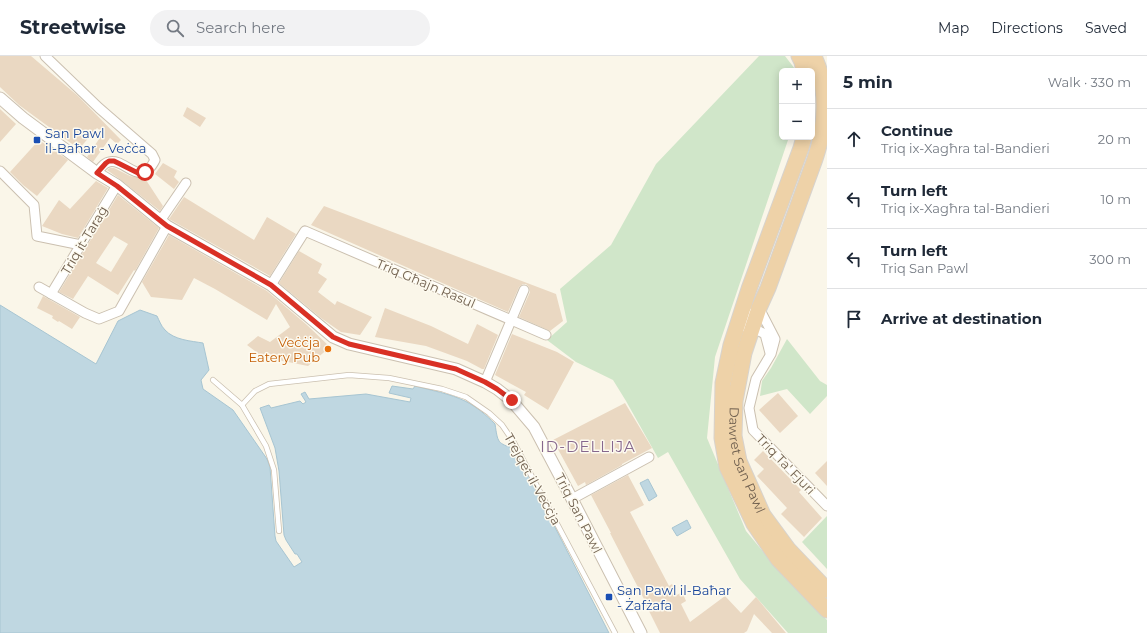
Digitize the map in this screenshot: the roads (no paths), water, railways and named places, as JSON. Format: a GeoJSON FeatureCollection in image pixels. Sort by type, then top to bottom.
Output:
{"type":"FeatureCollection","features":[{"type":"Feature","properties":{"kind":"highway"},"geometry":{"type":"LineString","coordinates":[[799,56],[803,68]]}},
{"type":"Feature","properties":{"kind":"highway","name":"Dawret San Pawl"},"geometry":{"type":"LineString","coordinates":[[814,56],[820,72],[824,102],[820,144],[759,308],[744,353],[735,401],[734,436],[739,461],[763,515],[788,549],[827,590]]}},
{"type":"Feature","properties":{"kind":"highway","name":"Dawret San Pawl"},"geometry":{"type":"LineString","coordinates":[[803,140],[749,289],[732,345],[723,383],[722,438],[727,467],[754,524],[778,559],[827,610]]}},
{"type":"Feature","properties":{"kind":"street"},"geometry":{"type":"LineString","coordinates":[[45,56],[99,108],[152,154],[155,160],[151,168],[145,172],[138,173],[114,161],[109,161],[97,173]]}},
{"type":"Feature","properties":{"kind":"street","name":"Triq San Pawl"},"geometry":{"type":"LineString","coordinates":[[0,98],[23,118],[117,186],[164,223],[271,285],[333,337],[349,344],[456,369],[485,382],[512,400],[534,427],[641,633]]}},
{"type":"Feature","properties":{"kind":"street"},"geometry":{"type":"LineString","coordinates":[[0,171],[34,205],[37,236],[81,245]]}},
{"type":"Feature","properties":{"kind":"street"},"geometry":{"type":"LineString","coordinates":[[39,287],[85,313],[99,319],[119,311],[186,183]]}},
{"type":"Feature","properties":{"kind":"street","name":"Triq it-Taraġ"},"geometry":{"type":"LineString","coordinates":[[51,294],[117,186]]}},
{"type":"Feature","properties":{"kind":"street","name":"Triq Għajn Rasul"},"geometry":{"type":"LineString","coordinates":[[271,285],[305,231],[546,335]]}},
{"type":"Feature","properties":{"kind":"street"},"geometry":{"type":"LineString","coordinates":[[485,382],[524,290]]}},
{"type":"Feature","properties":{"kind":"street","name":"Dawret San Pawl"},"geometry":{"type":"LineString","coordinates":[[732,345],[747,317],[759,308]]}},
{"type":"Feature","properties":{"kind":"street","name":"Triq Ta' Fjuri"},"geometry":{"type":"LineString","coordinates":[[759,308],[775,339],[771,354],[756,379],[749,408],[753,430],[827,506]]}},
{"type":"Feature","properties":{"kind":"street"},"geometry":{"type":"LineString","coordinates":[[750,335],[757,330],[765,334],[771,354]]}},
{"type":"Feature","properties":{"kind":"street"},"geometry":{"type":"LineString","coordinates":[[572,499],[649,457]]}},
{"type":"Feature","properties":{"kind":"lane","name":"Trejqet il-Veċċja"},"geometry":{"type":"LineString","coordinates":[[242,404],[255,391],[269,384],[349,375],[389,378],[442,389],[466,397],[490,413],[502,425],[514,441],[615,633]]}},
{"type":"Feature","properties":{"kind":"lane"},"geometry":{"type":"LineString","coordinates":[[213,380],[242,404],[266,446],[274,470],[279,531]]}},
{"type":"Feature","properties":{"kind":"water"},"geometry":{"type":"Polygon","coordinates":[[[0,305],[96,364],[118,321],[140,310],[157,316],[161,325],[173,336],[183,340],[203,343],[209,370],[201,380],[203,389],[233,410],[267,459],[270,467],[276,541],[294,567],[302,562],[297,554],[295,554],[284,535],[279,471],[275,448],[260,408],[269,405],[271,408],[300,401],[303,404],[306,402],[301,394],[305,392],[309,399],[366,394],[410,402],[411,398],[389,393],[392,386],[413,389],[415,386],[453,396],[469,403],[481,411],[495,424],[499,441],[515,449],[609,633],[0,633],[0,305]]]}},
{"type":"Feature","properties":{"kind":"water"},"geometry":{"type":"Polygon","coordinates":[[[648,479],[657,496],[649,501],[640,483],[648,479]]]}},
{"type":"Feature","properties":{"kind":"water"},"geometry":{"type":"Polygon","coordinates":[[[687,520],[691,528],[677,536],[672,528],[687,520]]]}},
{"type":"Feature","properties":{"kind":"place","name":"San Pawl il-Baħar - Veċċa"},"geometry":{"type":"Point","coordinates":[37,140]}},
{"type":"Feature","properties":{"kind":"place","name":"Veċċja Eatery Pub"},"geometry":{"type":"Point","coordinates":[328,349]}},
{"type":"Feature","properties":{"kind":"place","name":"San Pawl il-Baħar - Żafżafa"},"geometry":{"type":"Point","coordinates":[609,597]}},
{"type":"Feature","properties":{"kind":"district","name":"ID-DELLIJA"},"geometry":{"type":"Point","coordinates":[588,446]}}]}
